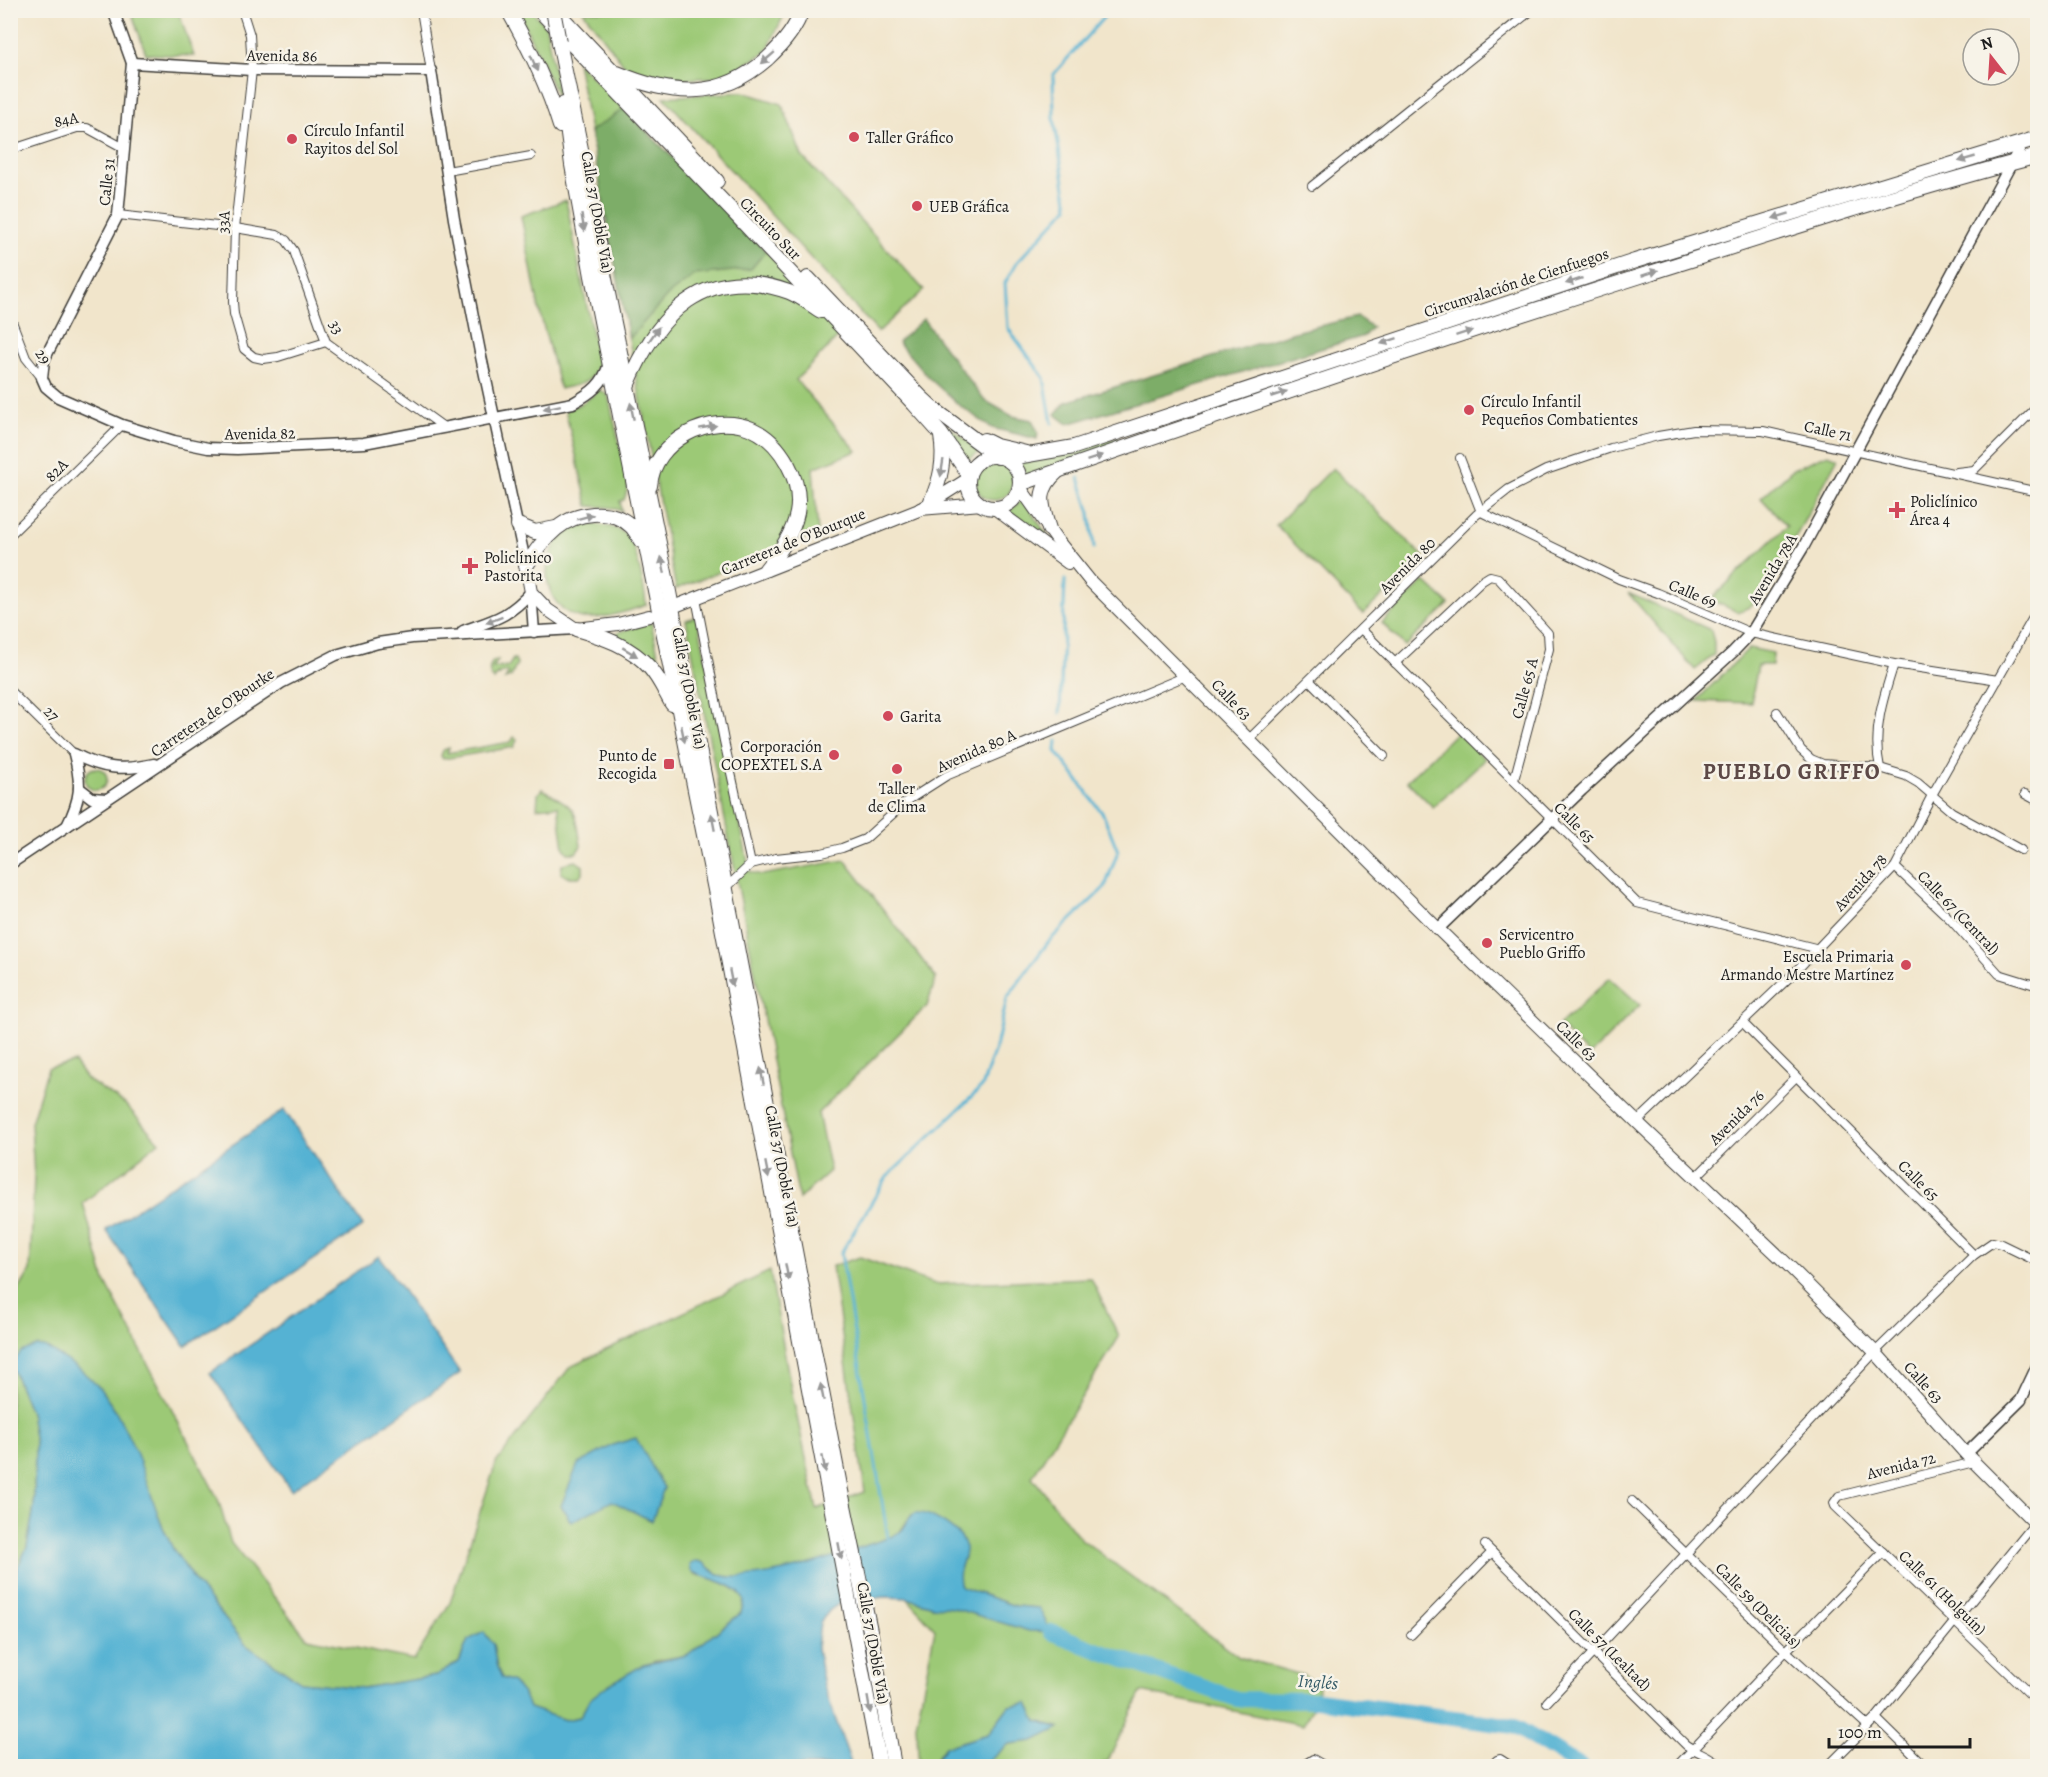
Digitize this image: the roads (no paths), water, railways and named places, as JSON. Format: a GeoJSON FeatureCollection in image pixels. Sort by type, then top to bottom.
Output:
{"type":"FeatureCollection","features":[{"type":"Feature","properties":{"kind":"highway"},"geometry":{"type":"LineString","coordinates":[[508,10],[522,34],[556,111],[573,165]]}},
{"type":"Feature","properties":{"kind":"highway","name":"Circuito Sur"},"geometry":{"type":"LineString","coordinates":[[539,10],[941,434],[969,477]]}},
{"type":"Feature","properties":{"kind":"highway"},"geometry":{"type":"LineString","coordinates":[[554,10],[559,42]]}},
{"type":"Feature","properties":{"kind":"highway","name":"Circuito Sur"},"geometry":{"type":"LineString","coordinates":[[554,10],[920,396],[1002,458]]}},
{"type":"Feature","properties":{"kind":"highway"},"geometry":{"type":"LineString","coordinates":[[612,71],[641,83],[672,90],[712,89],[744,76],[758,67],[779,48],[802,10]]}},
{"type":"Feature","properties":{"kind":"highway","name":"Calle 37 (Doble Vía)"},"geometry":{"type":"LineString","coordinates":[[559,42],[566,125],[592,276],[866,1646],[894,1767]]}},
{"type":"Feature","properties":{"kind":"highway","name":"Calle 37 (Doble Vía)"},"geometry":{"type":"LineString","coordinates":[[559,42],[725,889],[835,1492]]}},
{"type":"Feature","properties":{"kind":"highway","name":"Circunvalación de Cienfuegos"},"geometry":{"type":"LineString","coordinates":[[969,477],[972,469],[983,459],[1038,455],[1074,447],[1635,261],[2037,138]]}},
{"type":"Feature","properties":{"kind":"highway","name":"Circunvalación de Cienfuegos"},"geometry":{"type":"LineString","coordinates":[[987,506],[1007,504],[1017,493],[1019,485],[1329,377],[1765,237],[2037,156]]}},
{"type":"Feature","properties":{"kind":"highway"},"geometry":{"type":"LineString","coordinates":[[627,386],[638,359],[668,316],[687,300],[707,290],[750,283],[791,292],[837,322]]}},
{"type":"Feature","properties":{"kind":"highway"},"geometry":{"type":"LineString","coordinates":[[953,423],[996,446],[1038,455]]}},
{"type":"Feature","properties":{"kind":"highway"},"geometry":{"type":"LineString","coordinates":[[649,497],[653,470],[661,456],[674,442],[698,429],[712,425],[733,424],[751,428],[780,452],[790,469],[797,500],[797,512],[791,529],[778,555],[766,568]]}},
{"type":"Feature","properties":{"kind":"highway"},"geometry":{"type":"LineString","coordinates":[[931,501],[942,468],[944,450],[941,434]]}},
{"type":"Feature","properties":{"kind":"highway"},"geometry":{"type":"LineString","coordinates":[[1002,458],[1016,469],[1019,485]]}},
{"type":"Feature","properties":{"kind":"highway"},"geometry":{"type":"LineString","coordinates":[[1049,529],[1042,499],[1044,488],[1060,470]]}},
{"type":"Feature","properties":{"kind":"highway"},"geometry":{"type":"LineString","coordinates":[[969,477],[971,494],[987,506]]}},
{"type":"Feature","properties":{"kind":"highway"},"geometry":{"type":"LineString","coordinates":[[526,566],[540,545],[558,528],[583,516],[608,514],[622,519],[633,527],[645,548]]}},
{"type":"Feature","properties":{"kind":"highway"},"geometry":{"type":"LineString","coordinates":[[518,525],[535,531],[558,528]]}},
{"type":"Feature","properties":{"kind":"highway"},"geometry":{"type":"LineString","coordinates":[[576,629],[608,639],[638,657],[650,668],[678,712]]}},
{"type":"Feature","properties":{"kind":"highway","name":"Calle 37 (Doble Vía)"},"geometry":{"type":"LineString","coordinates":[[866,1646],[880,1767]]}},
{"type":"Feature","properties":{"kind":"main road","name":"Carretera de O'Bourque"},"geometry":{"type":"LineString","coordinates":[[678,605],[766,568],[919,510],[969,477]]}},
{"type":"Feature","properties":{"kind":"main road","name":"Calle 63"},"geometry":{"type":"LineString","coordinates":[[1019,485],[1049,529],[1090,580]]}},
{"type":"Feature","properties":{"kind":"main road","name":"Carretera de O'Bourque"},"geometry":{"type":"LineString","coordinates":[[919,510],[987,506]]}},
{"type":"Feature","properties":{"kind":"main road","name":"Calle 63"},"geometry":{"type":"LineString","coordinates":[[987,506],[1049,547],[1090,580],[1438,929],[1636,1122],[1787,1264],[1875,1352],[1970,1458],[2035,1520]]}},
{"type":"Feature","properties":{"kind":"main road"},"geometry":{"type":"LineString","coordinates":[[526,566],[531,592],[548,610],[576,629],[618,624],[649,616]]}},
{"type":"Feature","properties":{"kind":"street","name":"Calle 31"},"geometry":{"type":"LineString","coordinates":[[42,378],[44,360],[117,215],[132,63],[113,10]]}},
{"type":"Feature","properties":{"kind":"street","name":"33A"},"geometry":{"type":"LineString","coordinates":[[242,10],[250,35],[252,70],[235,228],[233,302],[244,349],[254,357],[271,358],[326,342]]}},
{"type":"Feature","properties":{"kind":"street"},"geometry":{"type":"LineString","coordinates":[[421,10],[454,219],[526,566]]}},
{"type":"Feature","properties":{"kind":"street"},"geometry":{"type":"LineString","coordinates":[[1312,186],[1532,10]]}},
{"type":"Feature","properties":{"kind":"street","name":"Avenida 86"},"geometry":{"type":"LineString","coordinates":[[132,63],[252,70],[431,71]]}},
{"type":"Feature","properties":{"kind":"street","name":"84A"},"geometry":{"type":"LineString","coordinates":[[10,150],[77,128],[87,128],[124,148]]}},
{"type":"Feature","properties":{"kind":"street","name":"Avenida 78A"},"geometry":{"type":"LineString","coordinates":[[1438,929],[1552,818],[1751,633],[1804,546],[2023,142]]}},
{"type":"Feature","properties":{"kind":"street"},"geometry":{"type":"LineString","coordinates":[[447,171],[531,156]]}},
{"type":"Feature","properties":{"kind":"street"},"geometry":{"type":"LineString","coordinates":[[117,215],[235,228]]}},
{"type":"Feature","properties":{"kind":"street","name":"33"},"geometry":{"type":"LineString","coordinates":[[235,228],[277,235],[286,240],[294,251],[326,342],[445,428]]}},
{"type":"Feature","properties":{"kind":"street","name":"29"},"geometry":{"type":"LineString","coordinates":[[10,316],[26,358],[42,378]]}},
{"type":"Feature","properties":{"kind":"street","name":"Avenida 82"},"geometry":{"type":"LineString","coordinates":[[42,378],[46,387],[58,397],[122,425],[174,441],[208,448],[237,449],[345,445],[573,403],[590,394],[601,384],[610,362]]}},
{"type":"Feature","properties":{"kind":"street"},"geometry":{"type":"LineString","coordinates":[[1953,473],[1974,470],[2037,406]]}},
{"type":"Feature","properties":{"kind":"street","name":"82A"},"geometry":{"type":"LineString","coordinates":[[10,535],[122,425]]}},
{"type":"Feature","properties":{"kind":"street","name":"Calle 71"},"geometry":{"type":"LineString","coordinates":[[1611,448],[1694,430],[1763,431],[2037,492]]}},
{"type":"Feature","properties":{"kind":"street","name":"Avenida 80"},"geometry":{"type":"LineString","coordinates":[[1248,740],[1481,512],[1509,489],[1546,470],[1611,448]]}},
{"type":"Feature","properties":{"kind":"street"},"geometry":{"type":"LineString","coordinates":[[1460,458],[1481,512]]}},
{"type":"Feature","properties":{"kind":"street","name":"Calle 69"},"geometry":{"type":"LineString","coordinates":[[1481,512],[1619,579],[1658,593],[1751,633],[1894,664],[1998,680]]}},
{"type":"Feature","properties":{"kind":"street","name":"Calle 65 A"},"geometry":{"type":"LineString","coordinates":[[1395,663],[1482,581],[1490,576],[1498,578],[1548,633],[1549,649],[1514,780]]}},
{"type":"Feature","properties":{"kind":"street"},"geometry":{"type":"LineString","coordinates":[[531,592],[534,632]]}},
{"type":"Feature","properties":{"kind":"street"},"geometry":{"type":"LineString","coordinates":[[451,636],[503,617],[518,607],[531,592]]}},
{"type":"Feature","properties":{"kind":"street"},"geometry":{"type":"LineString","coordinates":[[696,598],[724,741],[752,864],[725,889]]}},
{"type":"Feature","properties":{"kind":"street","name":"Avenida 78"},"geometry":{"type":"LineString","coordinates":[[1636,1122],[1819,949],[1895,867],[1932,795],[2037,609]]}},
{"type":"Feature","properties":{"kind":"street"},"geometry":{"type":"LineString","coordinates":[[451,636],[576,629]]}},
{"type":"Feature","properties":{"kind":"street","name":"Calle 65"},"geometry":{"type":"LineString","coordinates":[[1361,629],[1637,903],[1819,949]]}},
{"type":"Feature","properties":{"kind":"street","name":"Carretera de O'Bourke"},"geometry":{"type":"LineString","coordinates":[[10,864],[281,682],[336,655],[378,643],[451,636]]}},
{"type":"Feature","properties":{"kind":"street"},"geometry":{"type":"LineString","coordinates":[[1880,768],[1877,754],[1878,728],[1882,700],[1894,664]]}},
{"type":"Feature","properties":{"kind":"street","name":"Avenida 80 A"},"geometry":{"type":"LineString","coordinates":[[752,864],[776,858],[822,854],[866,839],[907,801],[946,776],[1186,676]]}},
{"type":"Feature","properties":{"kind":"street"},"geometry":{"type":"LineString","coordinates":[[1310,681],[1384,756]]}},
{"type":"Feature","properties":{"kind":"street","name":"27"},"geometry":{"type":"LineString","coordinates":[[10,691],[74,754]]}},
{"type":"Feature","properties":{"kind":"street"},"geometry":{"type":"LineString","coordinates":[[1777,712],[1801,750],[1811,759],[1823,764],[1880,768],[1906,776],[1963,818],[2021,850]]}},
{"type":"Feature","properties":{"kind":"street"},"geometry":{"type":"LineString","coordinates":[[74,754],[87,761],[114,769],[138,768],[164,762]]}},
{"type":"Feature","properties":{"kind":"street"},"geometry":{"type":"LineString","coordinates":[[66,827],[79,798],[74,754]]}},
{"type":"Feature","properties":{"kind":"street"},"geometry":{"type":"LineString","coordinates":[[79,788],[92,798],[111,796],[117,786],[114,769]]}},
{"type":"Feature","properties":{"kind":"street"},"geometry":{"type":"LineString","coordinates":[[2025,794],[2037,801]]}},
{"type":"Feature","properties":{"kind":"street","name":"Calle 67 (Central)"},"geometry":{"type":"LineString","coordinates":[[1895,867],[1950,919],[1999,974],[2037,986]]}},
{"type":"Feature","properties":{"kind":"street","name":"Calle 65"},"geometry":{"type":"LineString","coordinates":[[1743,1023],[1974,1255]]}},
{"type":"Feature","properties":{"kind":"street","name":"Avenida 76"},"geometry":{"type":"LineString","coordinates":[[1695,1178],[1796,1077]]}},
{"type":"Feature","properties":{"kind":"street"},"geometry":{"type":"LineString","coordinates":[[1547,1702],[1875,1352],[1974,1255],[1993,1242],[2037,1262]]}},
{"type":"Feature","properties":{"kind":"street"},"geometry":{"type":"LineString","coordinates":[[1970,1458],[2021,1400],[2037,1364]]}},
{"type":"Feature","properties":{"kind":"street","name":"Avenida 72"},"geometry":{"type":"LineString","coordinates":[[1835,1499],[1970,1458]]}},
{"type":"Feature","properties":{"kind":"street","name":"Calle 61 (Holguín)"},"geometry":{"type":"LineString","coordinates":[[1835,1499],[1835,1506],[2037,1702]]}},
{"type":"Feature","properties":{"kind":"street","name":"Calle 59 (Delicias)"},"geometry":{"type":"LineString","coordinates":[[1632,1501],[1786,1651],[1868,1725]]}},
{"type":"Feature","properties":{"kind":"street"},"geometry":{"type":"LineString","coordinates":[[1828,1767],[1876,1718],[2035,1520]]}},
{"type":"Feature","properties":{"kind":"street","name":"Calle 57 (Lealtad)"},"geometry":{"type":"LineString","coordinates":[[1485,1545],[1686,1745],[1707,1754],[1720,1767]]}},
{"type":"Feature","properties":{"kind":"street"},"geometry":{"type":"LineString","coordinates":[[1411,1635],[1492,1552]]}},
{"type":"Feature","properties":{"kind":"street"},"geometry":{"type":"LineString","coordinates":[[1677,1767],[1883,1552]]}},
{"type":"Feature","properties":{"kind":"street"},"geometry":{"type":"LineString","coordinates":[[1876,1718],[1925,1767]]}},
{"type":"Feature","properties":{"kind":"street"},"geometry":{"type":"LineString","coordinates":[[1302,1767],[1307,1761],[1313,1759],[1324,1767]]}},
{"type":"Feature","properties":{"kind":"street"},"geometry":{"type":"LineString","coordinates":[[1491,1767],[1500,1759],[1511,1767]]}},
{"type":"Feature","properties":{"kind":"water"},"geometry":{"type":"Polygon","coordinates":[[[284,1110],[363,1226],[185,1346],[106,1230],[284,1110]]]}},
{"type":"Feature","properties":{"kind":"water"},"geometry":{"type":"Polygon","coordinates":[[[379,1256],[460,1373],[291,1490],[210,1373],[379,1256]]]}},
{"type":"Feature","properties":{"kind":"water"},"geometry":{"type":"Polygon","coordinates":[[[36,1346],[47,1348],[81,1370],[99,1387],[117,1413],[137,1454],[161,1523],[173,1549],[196,1583],[246,1645],[301,1682],[363,1688],[436,1676],[459,1662],[468,1640],[484,1632],[493,1644],[497,1668],[502,1678],[513,1682],[524,1695],[529,1708],[565,1720],[580,1717],[590,1699],[608,1685],[643,1665],[687,1655],[741,1613],[744,1600],[740,1594],[727,1585],[691,1571],[690,1565],[695,1561],[702,1562],[720,1575],[727,1577],[775,1573],[813,1563],[890,1537],[901,1531],[911,1516],[916,1513],[936,1519],[952,1529],[963,1540],[965,1551],[959,1575],[961,1587],[1015,1606],[1039,1608],[1051,1632],[1029,1631],[953,1608],[933,1606],[907,1598],[884,1597],[842,1602],[830,1610],[820,1622],[817,1648],[824,1686],[852,1766],[11,1766],[11,1581],[27,1547],[34,1507],[35,1444],[30,1412],[13,1370],[14,1361],[21,1352],[36,1346]]]}},
{"type":"Feature","properties":{"kind":"water"},"geometry":{"type":"Polygon","coordinates":[[[636,1438],[664,1488],[652,1521],[612,1501],[571,1522],[561,1506],[578,1464],[613,1445],[636,1438]]]}},
{"type":"Feature","properties":{"kind":"water"},"geometry":{"type":"Polygon","coordinates":[[[1028,1703],[1037,1721],[1060,1728],[1034,1741],[1009,1744],[983,1766],[931,1766],[945,1747],[988,1734],[1009,1706],[1028,1703]]]}},
{"type":"Feature","properties":{"kind":"waterway"},"geometry":{"type":"LineString","coordinates":[[1052,423],[1044,378],[1008,328],[1005,283],[1017,262],[1068,207],[1054,118],[1053,75],[1110,10]]}},
{"type":"Feature","properties":{"kind":"waterway"},"geometry":{"type":"LineString","coordinates":[[1079,478],[1090,513],[1094,548]]}},
{"type":"Feature","properties":{"kind":"waterway"},"geometry":{"type":"LineString","coordinates":[[1060,713],[1065,580]]}},
{"type":"Feature","properties":{"kind":"waterway"},"geometry":{"type":"LineString","coordinates":[[888,1538],[841,1253],[887,1177],[982,1087],[997,1043],[1007,998],[1049,941],[1105,887],[1118,851],[1103,814],[1056,751],[1057,741]]}},
{"type":"Feature","properties":{"kind":"waterway","name":"Inglés"},"geometry":{"type":"LineString","coordinates":[[1051,1632],[1237,1699],[1317,1700],[1514,1726],[1580,1766]]}},
{"type":"Feature","properties":{"kind":"place","name":"Taller Gráfico"},"geometry":{"type":"Point","coordinates":[854,137]}},
{"type":"Feature","properties":{"kind":"place","name":"Círculo Infantil Rayitos del Sol"},"geometry":{"type":"Point","coordinates":[292,139]}},
{"type":"Feature","properties":{"kind":"place","name":"UEB Gráfica"},"geometry":{"type":"Point","coordinates":[917,206]}},
{"type":"Feature","properties":{"kind":"place","name":"Círculo Infantil Pequeños Combatientes"},"geometry":{"type":"Point","coordinates":[1469,410]}},
{"type":"Feature","properties":{"kind":"place","name":"Policlínico Área 4"},"geometry":{"type":"Point","coordinates":[1897,510]}},
{"type":"Feature","properties":{"kind":"place","name":"Policlínico Pastorita"},"geometry":{"type":"Point","coordinates":[470,566]}},
{"type":"Feature","properties":{"kind":"place","name":"Garita"},"geometry":{"type":"Point","coordinates":[888,716]}},
{"type":"Feature","properties":{"kind":"place","name":"Corporación COPEXTEL S.A"},"geometry":{"type":"Point","coordinates":[834,755]}},
{"type":"Feature","properties":{"kind":"place","name":"Punto de Recogida"},"geometry":{"type":"Point","coordinates":[669,764]}},
{"type":"Feature","properties":{"kind":"place","name":"Taller de Clima"},"geometry":{"type":"Point","coordinates":[897,769]}},
{"type":"Feature","properties":{"kind":"place","name":"Servicentro Pueblo Griffo"},"geometry":{"type":"Point","coordinates":[1487,943]}},
{"type":"Feature","properties":{"kind":"place","name":"Escuela Primaria Armando Mestre Martínez"},"geometry":{"type":"Point","coordinates":[1906,965]}},
{"type":"Feature","properties":{"kind":"district","name":"PUEBLO GRIFFO"},"geometry":{"type":"Point","coordinates":[1792,771]}}]}
